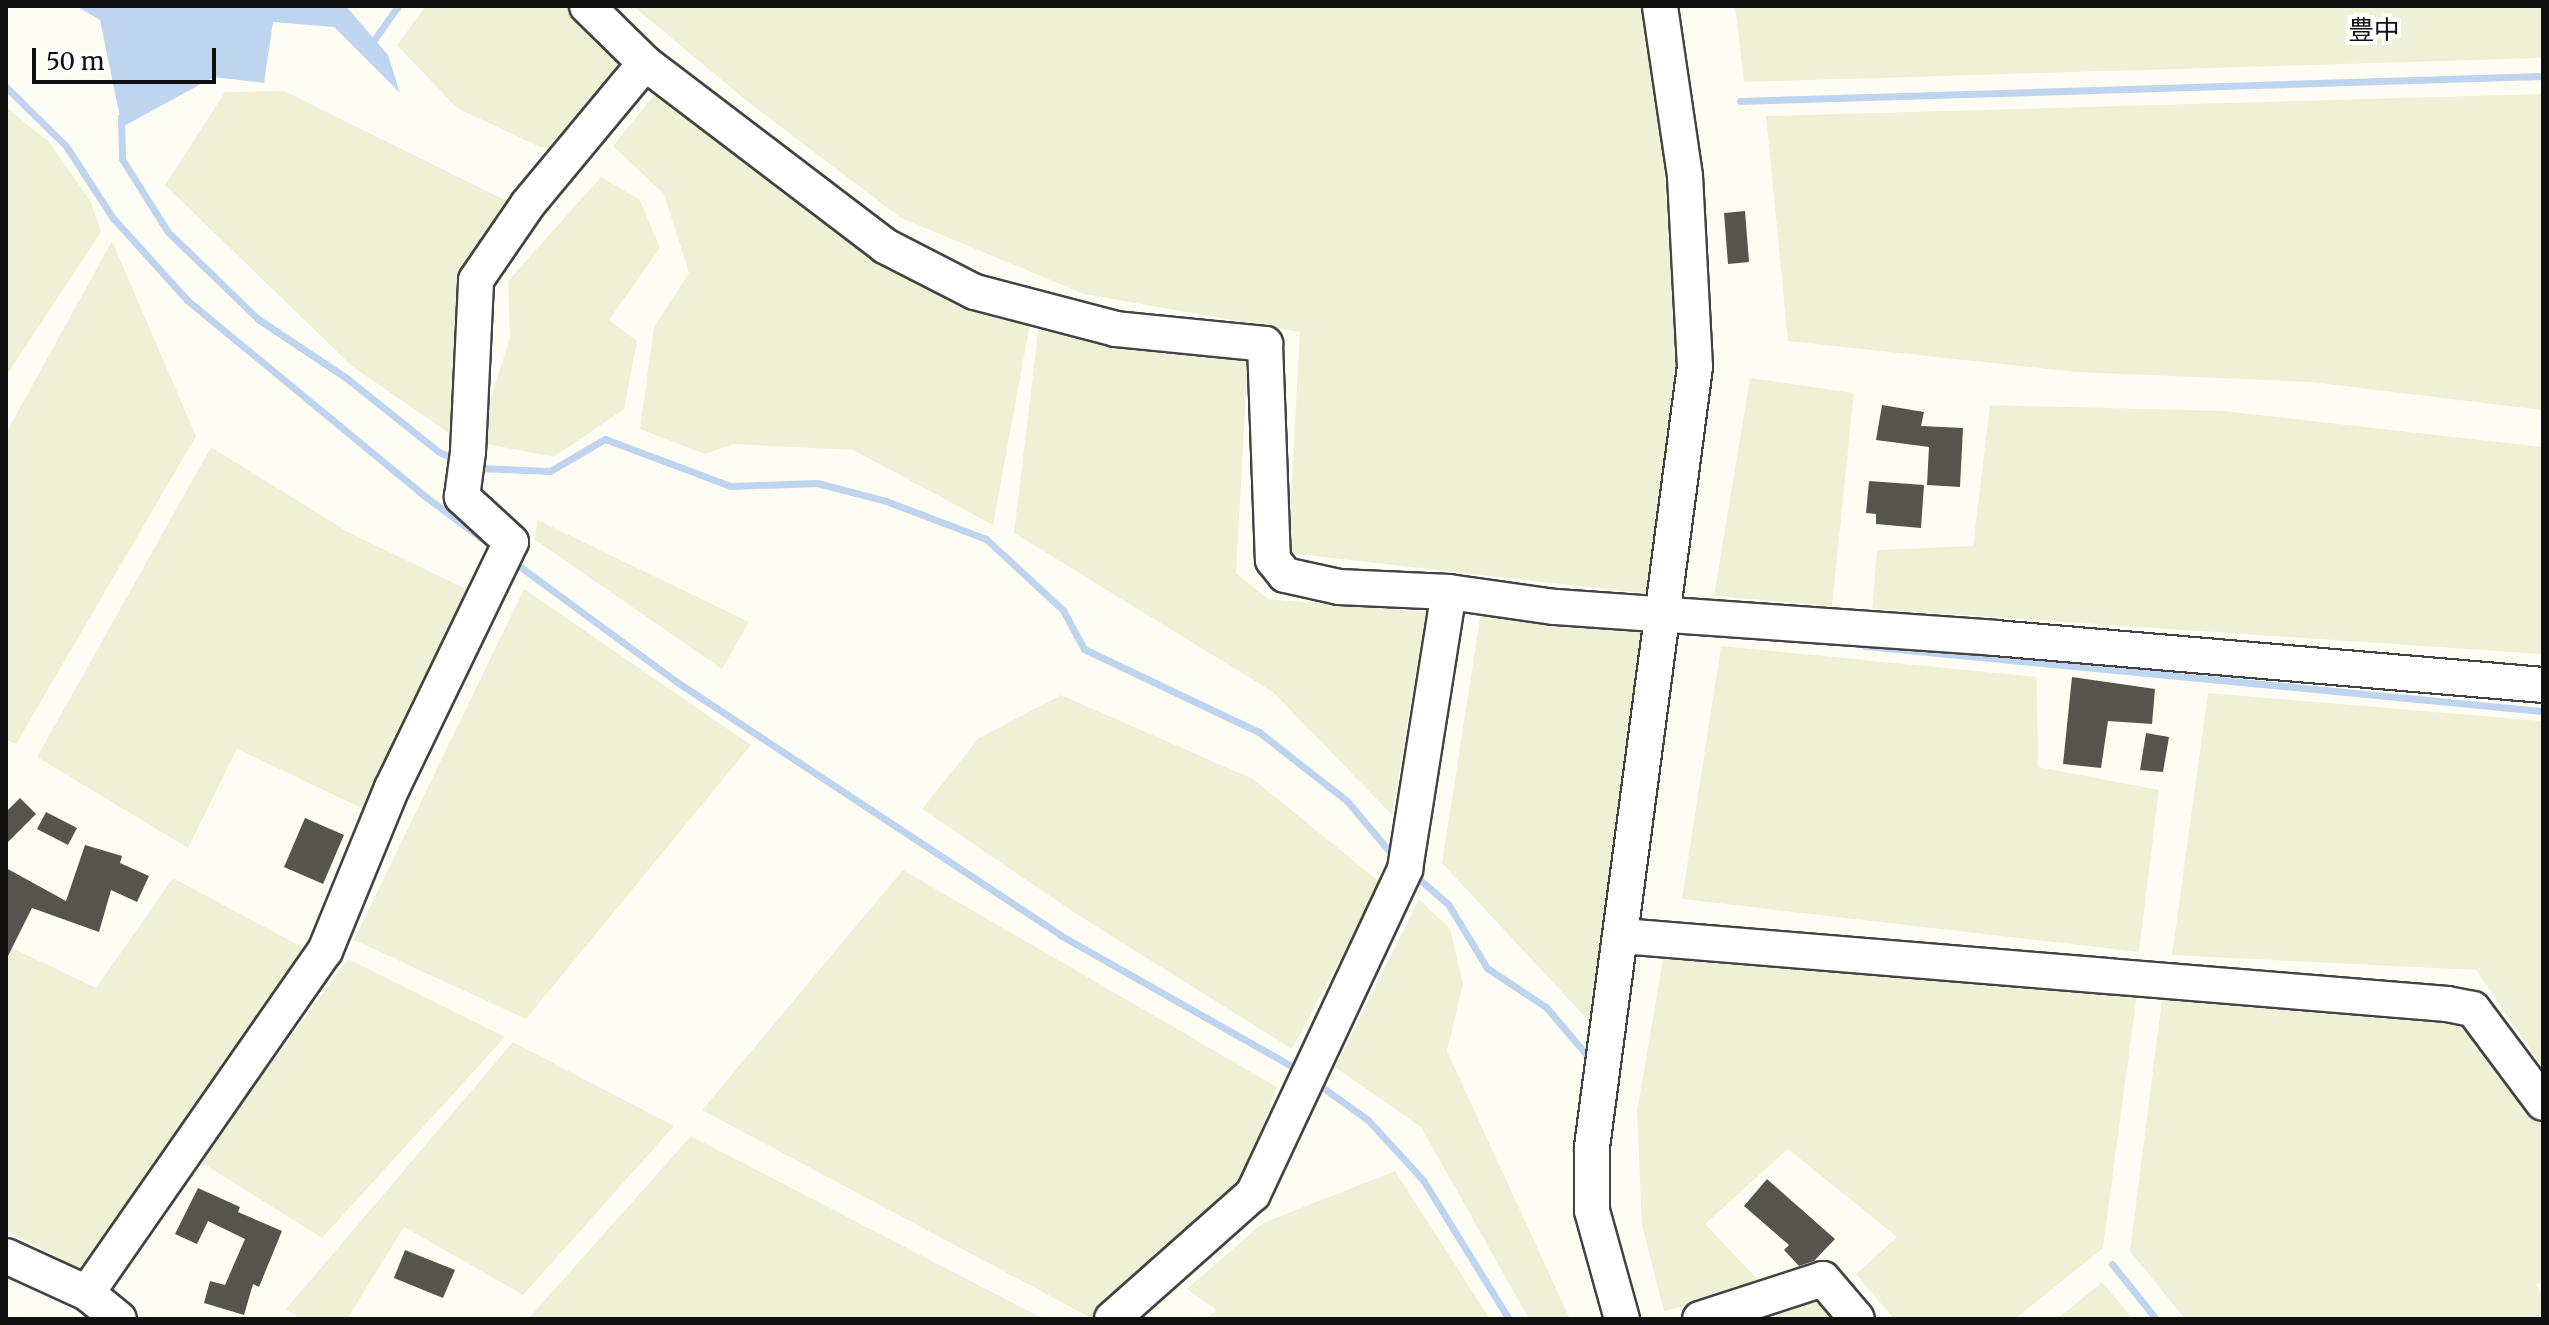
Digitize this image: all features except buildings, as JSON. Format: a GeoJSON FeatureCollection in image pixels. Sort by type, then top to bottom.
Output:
{"type":"FeatureCollection","features":[{"type":"Feature","properties":{"kind":"street"},"geometry":{"type":"LineString","coordinates":[[587,6],[645,63],[885,246],[975,292],[1116,329],[1265,344],[1273,560],[1285,575],[1339,587],[1449,592],[1555,607],[1662,613],[2543,685]]}},
{"type":"Feature","properties":{"kind":"street"},"geometry":{"type":"LineString","coordinates":[[1622,1319],[1592,1211],[1592,1163],[1599,1086],[1622,936],[1695,367],[1685,176],[1660,6]]}},
{"type":"Feature","properties":{"kind":"street"},"geometry":{"type":"LineString","coordinates":[[87,1293],[325,951],[392,788],[511,542],[462,497],[468,452],[476,280],[528,204],[645,63]]}},
{"type":"Feature","properties":{"kind":"street"},"geometry":{"type":"LineString","coordinates":[[1112,1319],[1253,1194],[1408,857],[1449,592]]}},
{"type":"Feature","properties":{"kind":"street"},"geometry":{"type":"LineString","coordinates":[[1622,936],[2447,1004],[2473,1009],[2543,1103]]}},
{"type":"Feature","properties":{"kind":"street"},"geometry":{"type":"LineString","coordinates":[[6,1256],[87,1293],[119,1319]]}},
{"type":"Feature","properties":{"kind":"street"},"geometry":{"type":"LineString","coordinates":[[1700,1319],[1823,1279],[1857,1319]]}},
{"type":"Feature","properties":{"kind":"green space"},"geometry":{"type":"Polygon","coordinates":[[[426,6],[569,6],[632,63],[564,146],[540,147],[457,108],[397,45],[426,6]]]}},
{"type":"Feature","properties":{"kind":"green space"},"geometry":{"type":"Polygon","coordinates":[[[633,6],[1647,6],[1656,59],[1679,374],[1651,594],[1288,553],[1300,332],[1084,294],[901,218],[748,102],[633,6]]]}},
{"type":"Feature","properties":{"kind":"green space"},"geometry":{"type":"Polygon","coordinates":[[[1735,6],[2543,6],[2543,58],[1744,82],[1735,6]]]}},
{"type":"Feature","properties":{"kind":"green space"},"geometry":{"type":"Polygon","coordinates":[[[659,89],[1030,324],[993,525],[853,450],[733,444],[705,454],[640,429],[654,327],[689,273],[664,194],[613,146],[659,89]]]}},
{"type":"Feature","properties":{"kind":"green space"},"geometry":{"type":"Polygon","coordinates":[[[284,91],[513,204],[465,271],[459,440],[353,367],[165,185],[225,92],[284,91]]]}},
{"type":"Feature","properties":{"kind":"green space"},"geometry":{"type":"Polygon","coordinates":[[[2543,94],[2543,410],[2311,382],[2075,372],[1788,341],[1766,116],[2543,94]]]}},
{"type":"Feature","properties":{"kind":"green space"},"geometry":{"type":"Polygon","coordinates":[[[6,107],[49,142],[91,202],[101,232],[6,376],[6,107]]]}},
{"type":"Feature","properties":{"kind":"green space"},"geometry":{"type":"Polygon","coordinates":[[[601,177],[640,200],[660,248],[609,320],[637,341],[624,409],[554,457],[477,442],[510,338],[508,281],[601,177]]]}},
{"type":"Feature","properties":{"kind":"green space"},"geometry":{"type":"Polygon","coordinates":[[[112,241],[196,436],[16,744],[6,739],[6,433],[112,241]]]}},
{"type":"Feature","properties":{"kind":"green space"},"geometry":{"type":"Polygon","coordinates":[[[1039,324],[1248,355],[1236,573],[1268,599],[1426,612],[1392,815],[1273,692],[1014,533],[1039,324]]]}},
{"type":"Feature","properties":{"kind":"green space"},"geometry":{"type":"Polygon","coordinates":[[[1750,378],[1854,393],[1832,606],[1714,596],[1750,378]]]}},
{"type":"Feature","properties":{"kind":"green space"},"geometry":{"type":"Polygon","coordinates":[[[1990,405],[2224,411],[2543,447],[2543,654],[1872,609],[1877,550],[1973,546],[1990,405]]]}},
{"type":"Feature","properties":{"kind":"green space"},"geometry":{"type":"Polygon","coordinates":[[[211,447],[348,532],[472,592],[372,813],[237,749],[188,848],[37,757],[211,447]]]}},
{"type":"Feature","properties":{"kind":"green space"},"geometry":{"type":"Polygon","coordinates":[[[538,520],[749,622],[722,669],[534,539],[538,520]]]}},
{"type":"Feature","properties":{"kind":"green space"},"geometry":{"type":"Polygon","coordinates":[[[524,589],[751,745],[526,1019],[354,940],[524,589]]]}},
{"type":"Feature","properties":{"kind":"green space"},"geometry":{"type":"Polygon","coordinates":[[[1481,612],[1654,626],[1599,1032],[1442,863],[1481,612]]]}},
{"type":"Feature","properties":{"kind":"green space"},"geometry":{"type":"Polygon","coordinates":[[[1721,646],[2037,677],[2038,767],[2159,790],[2139,952],[1682,899],[1721,646]]]}},
{"type":"Feature","properties":{"kind":"green space"},"geometry":{"type":"Polygon","coordinates":[[[2208,693],[2543,721],[2543,1068],[2476,970],[2172,955],[2208,693]]]}},
{"type":"Feature","properties":{"kind":"green space"},"geometry":{"type":"Polygon","coordinates":[[[1061,695],[1253,779],[1381,883],[1292,1049],[1075,913],[922,809],[979,738],[1061,695]]]}},
{"type":"Feature","properties":{"kind":"green space"},"geometry":{"type":"Polygon","coordinates":[[[903,870],[1277,1087],[1239,1194],[1093,1319],[702,1110],[903,870]]]}},
{"type":"Feature","properties":{"kind":"green space"},"geometry":{"type":"Polygon","coordinates":[[[173,878],[315,954],[88,1274],[6,1230],[6,945],[96,988],[173,878]]]}},
{"type":"Feature","properties":{"kind":"green space"},"geometry":{"type":"Polygon","coordinates":[[[1419,899],[1450,929],[1463,984],[1447,1051],[1570,1319],[1529,1319],[1421,1127],[1335,1067],[1419,899]]]}},
{"type":"Feature","properties":{"kind":"green space"},"geometry":{"type":"Polygon","coordinates":[[[1665,948],[2138,987],[2103,1248],[2015,1319],[1894,1319],[1856,1274],[1897,1237],[1788,1149],[1705,1224],[1763,1285],[1664,1311],[1642,1226],[1637,1111],[1665,948]]]}},
{"type":"Feature","properties":{"kind":"green space"},"geometry":{"type":"Polygon","coordinates":[[[348,959],[505,1037],[322,1238],[199,1161],[348,959]]]}},
{"type":"Feature","properties":{"kind":"green space"},"geometry":{"type":"Polygon","coordinates":[[[2163,992],[2467,1023],[2543,1126],[2543,1281],[2536,1285],[2543,1295],[2543,1319],[2185,1319],[2130,1251],[2163,992]]]}},
{"type":"Feature","properties":{"kind":"green space"},"geometry":{"type":"Polygon","coordinates":[[[513,1042],[674,1126],[523,1295],[404,1227],[347,1319],[300,1319],[286,1309],[513,1042]]]}},
{"type":"Feature","properties":{"kind":"green space"},"geometry":{"type":"Polygon","coordinates":[[[691,1136],[1044,1319],[528,1319],[691,1136]]]}},
{"type":"Feature","properties":{"kind":"green space"},"geometry":{"type":"Polygon","coordinates":[[[1395,1171],[1490,1319],[1206,1319],[1216,1310],[1187,1289],[1263,1223],[1395,1171]]]}},
{"type":"Feature","properties":{"kind":"green space"},"geometry":{"type":"Polygon","coordinates":[[[2102,1282],[2133,1319],[2057,1319],[2102,1282]]]}},
{"type":"Feature","properties":{"kind":"green space"},"geometry":{"type":"Polygon","coordinates":[[[1817,1300],[1836,1319],[1759,1319],[1817,1300]]]}},
{"type":"Feature","properties":{"kind":"water"},"geometry":{"type":"Polygon","coordinates":[[[76,6],[346,6],[388,55],[400,93],[334,27],[273,22],[264,83],[214,77],[122,127],[100,20],[76,6]]]}},
{"type":"Feature","properties":{"kind":"waterway"},"geometry":{"type":"LineString","coordinates":[[369,47],[398,6]]}},
{"type":"Feature","properties":{"kind":"waterway"},"geometry":{"type":"LineString","coordinates":[[1740,101],[2543,76]]}},
{"type":"Feature","properties":{"kind":"waterway"},"geometry":{"type":"LineString","coordinates":[[6,87],[66,146],[113,218],[187,300],[426,497],[488,543]]}},
{"type":"Feature","properties":{"kind":"waterway"},"geometry":{"type":"LineString","coordinates":[[121,117],[122,159],[168,232],[258,319],[345,377],[439,452],[458,460]]}},
{"type":"Feature","properties":{"kind":"waterway"},"geometry":{"type":"LineString","coordinates":[[477,468],[550,471],[605,439],[731,486],[817,483],[886,501],[986,539],[1063,610],[1084,649],[1259,732],[1347,801],[1395,858]]}},
{"type":"Feature","properties":{"kind":"waterway"},"geometry":{"type":"LineString","coordinates":[[511,560],[677,682],[1060,935],[1299,1070]]}},
{"type":"Feature","properties":{"kind":"waterway"},"geometry":{"type":"LineString","coordinates":[[1865,646],[2543,711]]}},
{"type":"Feature","properties":{"kind":"waterway"},"geometry":{"type":"LineString","coordinates":[[1413,874],[1448,904],[1487,968],[1546,1007],[1586,1054]]}},
{"type":"Feature","properties":{"kind":"waterway"},"geometry":{"type":"LineString","coordinates":[[1315,1082],[1368,1120],[1423,1180],[1509,1319]]}},
{"type":"Feature","properties":{"kind":"waterway"},"geometry":{"type":"LineString","coordinates":[[2112,1264],[2156,1319]]}},
{"type":"Feature","properties":{"kind":"district","name":"豊中"},"geometry":{"type":"Point","coordinates":[2374,30]}}]}
